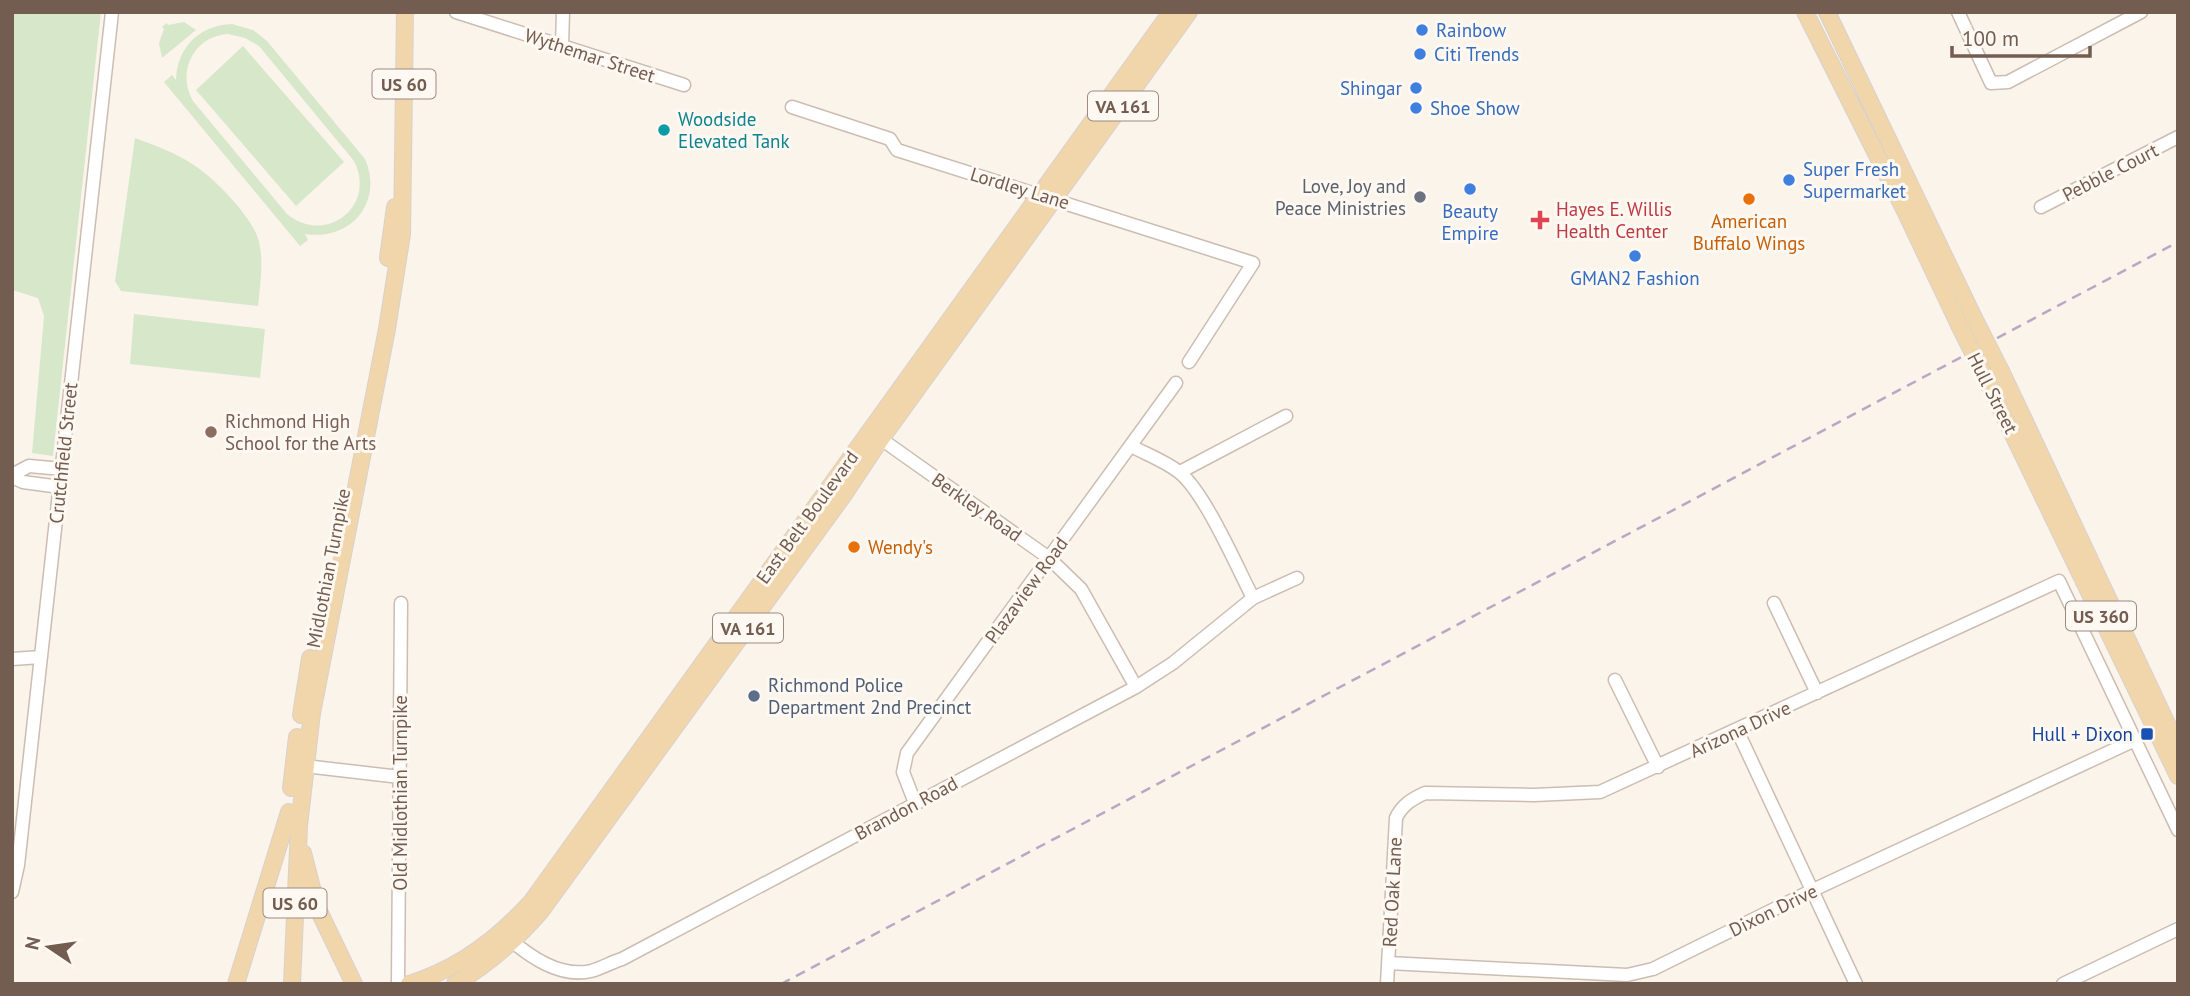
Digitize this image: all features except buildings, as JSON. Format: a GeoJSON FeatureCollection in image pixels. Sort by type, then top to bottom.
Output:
{"type":"FeatureCollection","features":[{"type":"Feature","properties":{"kind":"main road","name":"Midlothian Turnpike"},"geometry":{"type":"LineString","coordinates":[[288,982],[305,766],[322,654],[398,267],[404,217],[405,12]]}},
{"type":"Feature","properties":{"kind":"main road","name":"East Belt Boulevard"},"geometry":{"type":"LineString","coordinates":[[409,984],[431,976],[508,937],[541,911],[844,496],[875,435],[1037,195],[1171,12]]}},
{"type":"Feature","properties":{"kind":"main road","name":"East Belt Boulevard"},"geometry":{"type":"LineString","coordinates":[[875,435],[1054,199],[1189,12]]}},
{"type":"Feature","properties":{"kind":"main road","name":"Hull Street"},"geometry":{"type":"LineString","coordinates":[[1805,12],[1905,211],[2178,776]]}},
{"type":"Feature","properties":{"kind":"main road","name":"Hull Street"},"geometry":{"type":"LineString","coordinates":[[1828,12],[2178,747]]}},
{"type":"Feature","properties":{"kind":"main road","name":"Midlothian Turnpike"},"geometry":{"type":"LineString","coordinates":[[288,982],[289,812],[307,672],[376,331],[403,156]]}},
{"type":"Feature","properties":{"kind":"main road"},"geometry":{"type":"LineString","coordinates":[[236,984],[289,812]]}},
{"type":"Feature","properties":{"kind":"main road"},"geometry":{"type":"LineString","coordinates":[[299,826],[312,892],[322,919],[352,977],[368,984]]}},
{"type":"Feature","properties":{"kind":"main road","name":"East Belt Boulevard"},"geometry":{"type":"LineString","coordinates":[[455,984],[489,962],[508,937]]}},
{"type":"Feature","properties":{"kind":"street","name":"Crutchfield Street"},"geometry":{"type":"LineString","coordinates":[[12,892],[18,865],[112,12]]}},
{"type":"Feature","properties":{"kind":"street","name":"Wythemar Street"},"geometry":{"type":"LineString","coordinates":[[456,12],[684,85]]}},
{"type":"Feature","properties":{"kind":"street"},"geometry":{"type":"LineString","coordinates":[[562,46],[563,12]]}},
{"type":"Feature","properties":{"kind":"street"},"geometry":{"type":"LineString","coordinates":[[1958,12],[1991,83],[2008,82],[2141,12]]}},
{"type":"Feature","properties":{"kind":"street","name":"Lordley Lane"},"geometry":{"type":"LineString","coordinates":[[792,107],[890,139],[897,150],[1253,263],[1189,362]]}},
{"type":"Feature","properties":{"kind":"street","name":"Pebble Court"},"geometry":{"type":"LineString","coordinates":[[2041,207],[2178,137]]}},
{"type":"Feature","properties":{"kind":"street","name":"Plazaview Road"},"geometry":{"type":"LineString","coordinates":[[915,803],[903,772],[907,753],[1176,383]]}},
{"type":"Feature","properties":{"kind":"street"},"geometry":{"type":"LineString","coordinates":[[1180,472],[1286,416]]}},
{"type":"Feature","properties":{"kind":"street","name":"Berkley Road"},"geometry":{"type":"LineString","coordinates":[[875,435],[1049,558],[1082,589],[1136,687]]}},
{"type":"Feature","properties":{"kind":"street"},"geometry":{"type":"LineString","coordinates":[[1131,446],[1180,472],[1204,504],[1253,597]]}},
{"type":"Feature","properties":{"kind":"street"},"geometry":{"type":"LineString","coordinates":[[12,476],[29,466],[62,469]]}},
{"type":"Feature","properties":{"kind":"street"},"geometry":{"type":"LineString","coordinates":[[12,476],[23,482],[60,487]]}},
{"type":"Feature","properties":{"kind":"street","name":"Brandon Road"},"geometry":{"type":"LineString","coordinates":[[508,937],[545,964],[577,972],[591,971],[622,958],[1136,687],[1173,663],[1253,597],[1297,578]]}},
{"type":"Feature","properties":{"kind":"street","name":"Arizona Drive"},"geometry":{"type":"LineString","coordinates":[[1406,804],[1424,793],[1600,792],[2059,581],[2135,740]]}},
{"type":"Feature","properties":{"kind":"street","name":"Old Midlothian Turnpike"},"geometry":{"type":"LineString","coordinates":[[398,984],[401,603]]}},
{"type":"Feature","properties":{"kind":"street"},"geometry":{"type":"LineString","coordinates":[[1774,603],[1817,693]]}},
{"type":"Feature","properties":{"kind":"street"},"geometry":{"type":"LineString","coordinates":[[12,659],[41,656]]}},
{"type":"Feature","properties":{"kind":"street"},"geometry":{"type":"LineString","coordinates":[[1615,680],[1658,767]]}},
{"type":"Feature","properties":{"kind":"street"},"geometry":{"type":"LineString","coordinates":[[1737,730],[1856,984]]}},
{"type":"Feature","properties":{"kind":"street"},"geometry":{"type":"LineString","coordinates":[[2135,740],[2178,830]]}},
{"type":"Feature","properties":{"kind":"street","name":"Dixon Drive"},"geometry":{"type":"LineString","coordinates":[[1388,963],[1627,975],[1653,970],[1813,890],[2135,740]]}},
{"type":"Feature","properties":{"kind":"street"},"geometry":{"type":"LineString","coordinates":[[305,766],[400,777]]}},
{"type":"Feature","properties":{"kind":"street","name":"Red Oak Lane"},"geometry":{"type":"LineString","coordinates":[[1387,984],[1396,818],[1406,804]]}},
{"type":"Feature","properties":{"kind":"street"},"geometry":{"type":"LineString","coordinates":[[2063,984],[2178,929]]}},
{"type":"Feature","properties":{"kind":"green space"},"geometry":{"type":"Polygon","coordinates":[[[12,12],[101,12],[53,456],[32,453],[44,316],[38,298],[12,290],[12,12]]]}},
{"type":"Feature","properties":{"kind":"green space"},"geometry":{"type":"Polygon","coordinates":[[[184,22],[196,30],[162,58],[159,43],[164,29],[162,27],[167,23],[184,22]]]}},
{"type":"Feature","properties":{"kind":"green space"},"geometry":{"type":"Polygon","coordinates":[[[232,24],[253,30],[267,41],[365,159],[370,175],[370,190],[359,216],[349,225],[321,235],[305,234],[308,240],[300,246],[164,82],[172,75],[176,80],[181,57],[192,40],[200,33],[220,25],[232,24]],[[228,34],[216,36],[198,48],[191,57],[188,68],[188,90],[193,101],[287,214],[302,223],[317,226],[331,223],[344,216],[359,193],[359,178],[354,161],[259,46],[245,38],[228,34]]]}},
{"type":"Feature","properties":{"kind":"green space"},"geometry":{"type":"Polygon","coordinates":[[[243,46],[344,162],[296,206],[196,90],[243,46]]]}},
{"type":"Feature","properties":{"kind":"green space"},"geometry":{"type":"Polygon","coordinates":[[[135,138],[191,163],[213,180],[247,218],[259,242],[261,258],[258,306],[121,291],[115,281],[135,138]]]}},
{"type":"Feature","properties":{"kind":"green space"},"geometry":{"type":"Polygon","coordinates":[[[134,314],[265,329],[260,378],[130,364],[134,314]]]}},
{"type":"Feature","properties":{"kind":"railway"},"geometry":{"type":"LineString","coordinates":[[781,984],[2178,242]]}},
{"type":"Feature","properties":{"kind":"place","name":"Rainbow"},"geometry":{"type":"Point","coordinates":[1422,30]}},
{"type":"Feature","properties":{"kind":"place","name":"Citi Trends"},"geometry":{"type":"Point","coordinates":[1420,54]}},
{"type":"Feature","properties":{"kind":"place","name":"Shingar"},"geometry":{"type":"Point","coordinates":[1416,88]}},
{"type":"Feature","properties":{"kind":"place","name":"Shoe Show"},"geometry":{"type":"Point","coordinates":[1416,108]}},
{"type":"Feature","properties":{"kind":"place","name":"Woodside Elevated Tank"},"geometry":{"type":"Point","coordinates":[664,130]}},
{"type":"Feature","properties":{"kind":"place","name":"Super Fresh Supermarket"},"geometry":{"type":"Point","coordinates":[1789,180]}},
{"type":"Feature","properties":{"kind":"place","name":"Beauty Empire"},"geometry":{"type":"Point","coordinates":[1470,189]}},
{"type":"Feature","properties":{"kind":"place","name":"Love, Joy and Peace Ministries"},"geometry":{"type":"Point","coordinates":[1420,197]}},
{"type":"Feature","properties":{"kind":"place","name":"American Buffalo Wings"},"geometry":{"type":"Point","coordinates":[1749,199]}},
{"type":"Feature","properties":{"kind":"place","name":"Hayes E. Willis Health Center"},"geometry":{"type":"Point","coordinates":[1540,220]}},
{"type":"Feature","properties":{"kind":"place","name":"GMAN2 Fashion"},"geometry":{"type":"Point","coordinates":[1635,256]}},
{"type":"Feature","properties":{"kind":"place","name":"Richmond High School for the Arts"},"geometry":{"type":"Point","coordinates":[211,432]}},
{"type":"Feature","properties":{"kind":"place","name":"Wendy's"},"geometry":{"type":"Point","coordinates":[854,547]}},
{"type":"Feature","properties":{"kind":"place","name":"Richmond Police Department 2nd Precinct"},"geometry":{"type":"Point","coordinates":[754,696]}},
{"type":"Feature","properties":{"kind":"place","name":"Hull + Dixon"},"geometry":{"type":"Point","coordinates":[2147,734]}}]}
